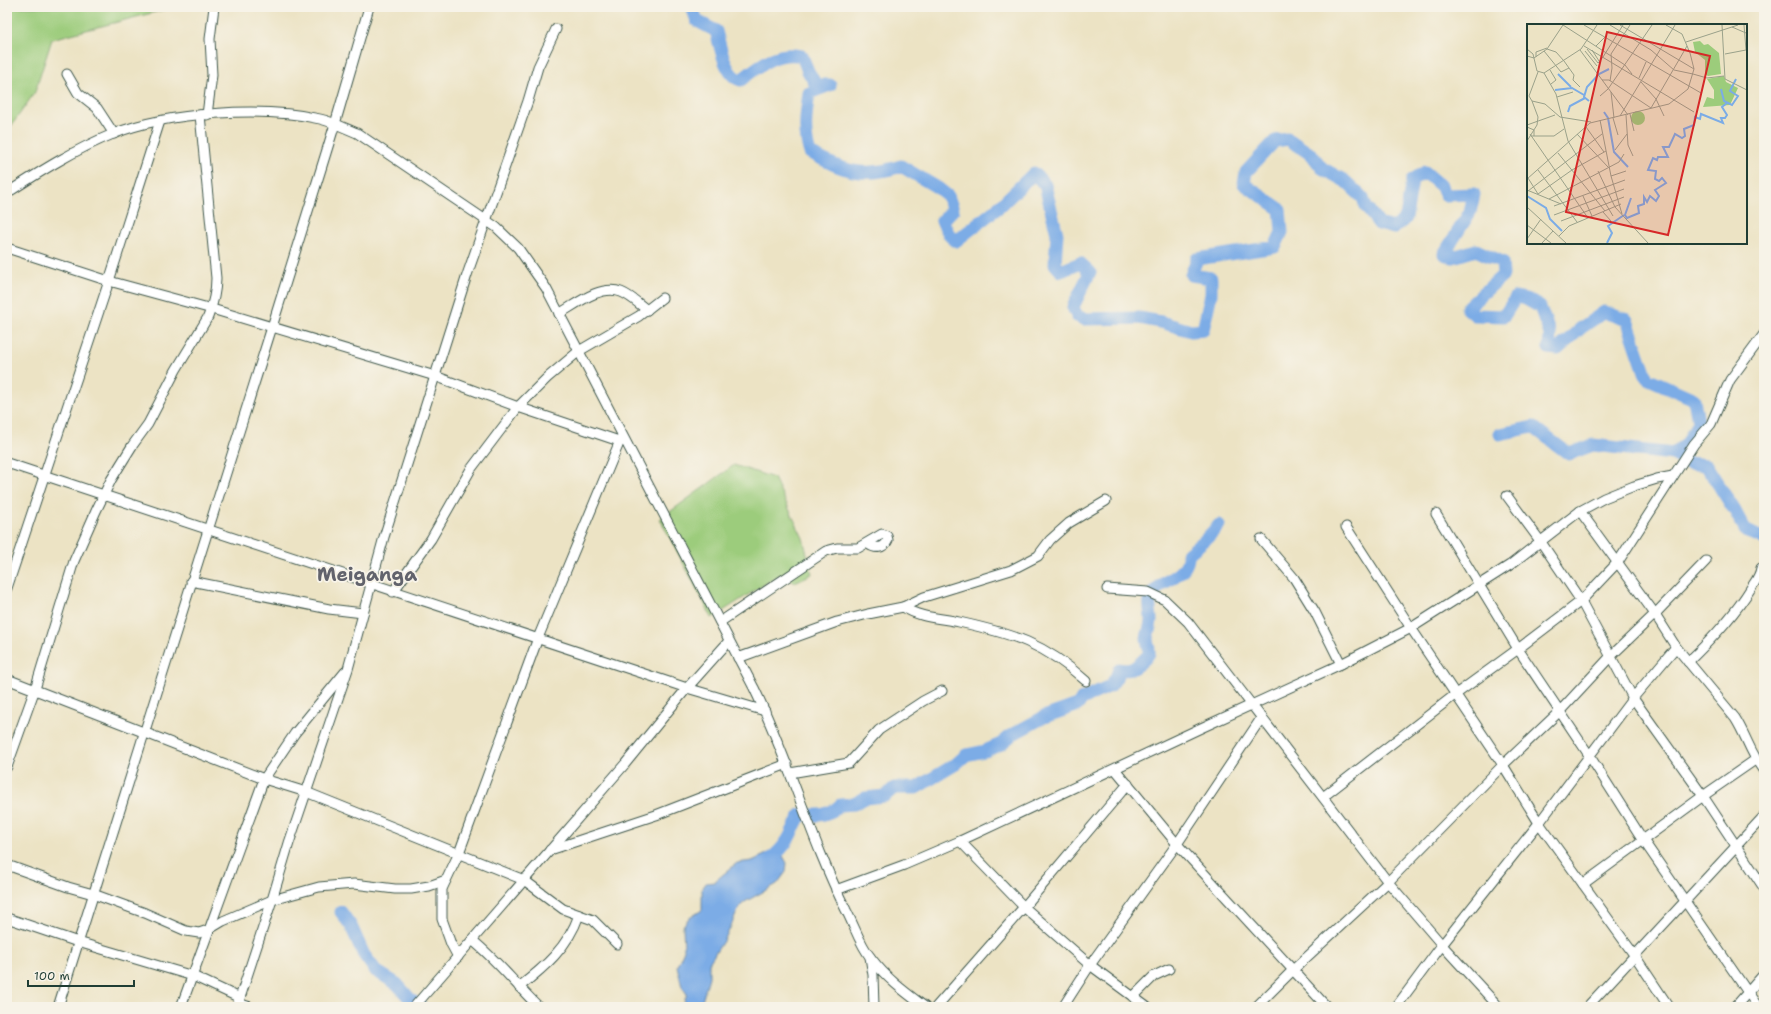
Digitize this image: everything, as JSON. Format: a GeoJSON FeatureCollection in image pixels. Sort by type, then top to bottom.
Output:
{"type":"FeatureCollection","features":[{"type":"Feature","properties":{"kind":"street"},"geometry":{"type":"LineString","coordinates":[[7,767],[35,689],[74,561],[103,495],[132,446],[148,424],[176,370],[212,309],[216,294],[216,278],[204,115],[212,75],[210,39],[214,7]]}},
{"type":"Feature","properties":{"kind":"street"},"geometry":{"type":"LineString","coordinates":[[58,1007],[272,327],[335,124],[369,7]]}},
{"type":"Feature","properties":{"kind":"street"},"geometry":{"type":"LineString","coordinates":[[239,1002],[306,792],[348,669],[371,585],[435,376],[538,68],[556,29]]}},
{"type":"Feature","properties":{"kind":"street"},"geometry":{"type":"LineString","coordinates":[[67,74],[78,93],[97,108],[114,134]]}},
{"type":"Feature","properties":{"kind":"street"},"geometry":{"type":"LineString","coordinates":[[7,193],[51,166],[114,134],[160,121],[204,115],[265,113],[299,115],[335,124],[357,133],[372,142],[486,220],[518,248],[539,276],[579,351],[621,438],[720,622],[765,711],[836,890],[870,957],[891,981],[925,1007]]}},
{"type":"Feature","properties":{"kind":"street"},"geometry":{"type":"LineString","coordinates":[[7,588],[109,281],[160,121]]}},
{"type":"Feature","properties":{"kind":"street"},"geometry":{"type":"LineString","coordinates":[[7,248],[109,281],[212,309],[435,376],[518,407],[621,438]]}},
{"type":"Feature","properties":{"kind":"street"},"geometry":{"type":"LineString","coordinates":[[559,314],[588,297],[608,290],[623,292],[647,310]]}},
{"type":"Feature","properties":{"kind":"street"},"geometry":{"type":"LineString","coordinates":[[393,592],[431,539],[471,469],[518,407],[547,378],[579,351],[647,310],[662,298]]}},
{"type":"Feature","properties":{"kind":"street"},"geometry":{"type":"LineString","coordinates":[[1323,797],[1456,694],[1581,601],[1618,562],[1687,454],[1711,424],[1730,380],[1764,334]]}},
{"type":"Feature","properties":{"kind":"street"},"geometry":{"type":"LineString","coordinates":[[458,957],[451,944],[442,919],[442,889],[459,853],[538,638],[621,438]]}},
{"type":"Feature","properties":{"kind":"street"},"geometry":{"type":"LineString","coordinates":[[7,464],[687,688],[765,711]]}},
{"type":"Feature","properties":{"kind":"street"},"geometry":{"type":"LineString","coordinates":[[836,890],[904,865],[960,842],[1115,768],[1341,664],[1411,628],[1541,542],[1580,511],[1604,498],[1634,486],[1674,475]]}},
{"type":"Feature","properties":{"kind":"street"},"geometry":{"type":"LineString","coordinates":[[1507,496],[1541,542],[1581,601],[1633,698],[1703,796],[1764,888]]}},
{"type":"Feature","properties":{"kind":"street"},"geometry":{"type":"LineString","coordinates":[[738,658],[852,618],[904,607],[924,597],[1011,570],[1038,556],[1050,540],[1069,523],[1106,501]]}},
{"type":"Feature","properties":{"kind":"street"},"geometry":{"type":"LineString","coordinates":[[1580,511],[1655,614],[1676,647],[1735,718],[1742,729],[1755,760],[1764,771]]}},
{"type":"Feature","properties":{"kind":"street"},"geometry":{"type":"LineString","coordinates":[[1436,514],[1518,649],[1589,755],[1643,840],[1758,1007]]}},
{"type":"Feature","properties":{"kind":"street"},"geometry":{"type":"LineString","coordinates":[[1346,527],[1411,628],[1503,765],[1539,823],[1635,956],[1669,1007]]}},
{"type":"Feature","properties":{"kind":"street"},"geometry":{"type":"LineString","coordinates":[[1262,539],[1294,578],[1315,612],[1341,664]]}},
{"type":"Feature","properties":{"kind":"street"},"geometry":{"type":"LineString","coordinates":[[720,622],[826,551],[837,548],[858,548],[868,544]]}},
{"type":"Feature","properties":{"kind":"street"},"geometry":{"type":"LineString","coordinates":[[1256,1007],[1294,969],[1388,882],[1503,765],[1560,712],[1610,657],[1655,614],[1706,561]]}},
{"type":"Feature","properties":{"kind":"street"},"geometry":{"type":"LineString","coordinates":[[1688,662],[1720,630],[1742,604],[1759,575],[1761,568]]}},
{"type":"Feature","properties":{"kind":"street"},"geometry":{"type":"LineString","coordinates":[[191,581],[329,609],[363,613]]}},
{"type":"Feature","properties":{"kind":"street"},"geometry":{"type":"LineString","coordinates":[[1107,589],[1142,591],[1165,600],[1188,622],[1216,656],[1251,705],[1262,717],[1388,882],[1442,945],[1499,1007]]}},
{"type":"Feature","properties":{"kind":"street"},"geometry":{"type":"LineString","coordinates":[[904,607],[918,615],[1000,631],[1026,640],[1058,658],[1086,681]]}},
{"type":"Feature","properties":{"kind":"street"},"geometry":{"type":"LineString","coordinates":[[416,1004],[550,850],[687,688],[730,641]]}},
{"type":"Feature","properties":{"kind":"street"},"geometry":{"type":"LineString","coordinates":[[1396,1007],[1442,945],[1539,823],[1633,698],[1676,647]]}},
{"type":"Feature","properties":{"kind":"street"},"geometry":{"type":"LineString","coordinates":[[181,1007],[264,779],[295,733],[348,669]]}},
{"type":"Feature","properties":{"kind":"street"},"geometry":{"type":"LineString","coordinates":[[7,679],[144,734],[264,779],[306,792],[524,880],[563,909],[599,924],[617,944]]}},
{"type":"Feature","properties":{"kind":"street"},"geometry":{"type":"LineString","coordinates":[[550,850],[656,815],[788,768],[849,763],[879,730],[923,701],[942,691]]}},
{"type":"Feature","properties":{"kind":"street"},"geometry":{"type":"LineString","coordinates":[[1063,1007],[1090,965],[1177,844],[1262,717]]}},
{"type":"Feature","properties":{"kind":"street"},"geometry":{"type":"LineString","coordinates":[[1583,884],[1703,796],[1755,760]]}},
{"type":"Feature","properties":{"kind":"street"},"geometry":{"type":"LineString","coordinates":[[1115,768],[1177,844],[1294,969],[1327,1007]]}},
{"type":"Feature","properties":{"kind":"street"},"geometry":{"type":"LineString","coordinates":[[936,1007],[1024,907],[1128,784]]}},
{"type":"Feature","properties":{"kind":"street"},"geometry":{"type":"LineString","coordinates":[[1587,1007],[1764,816]]}},
{"type":"Feature","properties":{"kind":"street"},"geometry":{"type":"LineString","coordinates":[[960,842],[1024,907],[1090,965],[1147,1007]]}},
{"type":"Feature","properties":{"kind":"street"},"geometry":{"type":"LineString","coordinates":[[7,865],[145,913],[186,931],[199,933],[272,900],[319,887],[354,884],[395,889],[411,889],[429,886],[446,880]]}},
{"type":"Feature","properties":{"kind":"street"},"geometry":{"type":"LineString","coordinates":[[519,988],[543,969],[555,957],[573,933],[579,915]]}},
{"type":"Feature","properties":{"kind":"street"},"geometry":{"type":"LineString","coordinates":[[7,918],[78,942],[193,976],[250,1007]]}},
{"type":"Feature","properties":{"kind":"street"},"geometry":{"type":"LineString","coordinates":[[472,940],[498,964],[519,988],[539,1007]]}},
{"type":"Feature","properties":{"kind":"street"},"geometry":{"type":"LineString","coordinates":[[870,957],[873,975],[874,1007]]}},
{"type":"Feature","properties":{"kind":"street"},"geometry":{"type":"LineString","coordinates":[[1133,997],[1154,976],[1169,969]]}},
{"type":"Feature","properties":{"kind":"street"},"geometry":{"type":"LineString","coordinates":[[1735,1007],[1764,974]]}},
{"type":"Feature","properties":{"kind":"green space"},"geometry":{"type":"Polygon","coordinates":[[[7,7],[175,7],[52,39],[35,92],[7,132],[7,7]]]}},
{"type":"Feature","properties":{"kind":"green space"},"geometry":{"type":"Polygon","coordinates":[[[734,465],[774,478],[803,538],[812,574],[795,582],[779,575],[712,618],[660,519],[734,465]]]}},
{"type":"Feature","properties":{"kind":"water"},"geometry":{"type":"Polygon","coordinates":[[[773,851],[783,856],[787,863],[786,872],[777,884],[743,903],[738,910],[727,935],[709,963],[709,977],[700,1007],[682,1007],[687,994],[682,987],[677,966],[684,950],[683,926],[688,919],[702,910],[702,889],[706,883],[714,882],[737,863],[752,861],[773,851]]]}},
{"type":"Feature","properties":{"kind":"waterway"},"geometry":{"type":"LineString","coordinates":[[692,7],[697,21],[716,31],[724,60],[735,78],[741,80],[762,64],[777,57],[785,55],[802,56],[816,85],[830,85],[809,93],[806,116],[806,138],[810,153],[854,171],[875,172],[901,166],[938,188],[948,196],[953,210],[942,221],[950,236],[956,241],[999,207],[1034,173],[1045,185],[1057,234],[1055,264],[1061,271],[1080,263],[1090,272],[1073,307],[1077,316],[1084,319],[1139,318],[1161,322],[1191,331],[1203,330],[1211,294],[1211,278],[1191,275],[1197,259],[1275,247],[1282,232],[1280,209],[1244,184],[1246,172],[1275,141],[1288,139],[1312,155],[1322,168],[1345,181],[1363,198],[1366,207],[1379,224],[1394,228],[1406,218],[1412,180],[1425,172],[1441,186],[1446,195],[1474,194],[1470,212],[1444,254],[1453,257],[1476,250],[1502,262],[1503,275],[1467,308],[1475,315],[1504,316],[1516,297],[1526,299],[1540,307],[1550,334],[1549,348],[1558,349],[1581,328],[1604,312],[1627,320],[1647,378],[1694,399],[1698,422],[1688,442],[1673,454],[1593,445],[1569,454],[1533,427],[1500,434]]}},
{"type":"Feature","properties":{"kind":"waterway"},"geometry":{"type":"LineString","coordinates":[[1673,454],[1689,463],[1706,465],[1735,511],[1745,530],[1764,539]]}},
{"type":"Feature","properties":{"kind":"waterway"},"geometry":{"type":"LineString","coordinates":[[765,864],[785,844],[801,815],[824,814],[840,805],[854,804],[865,798],[885,796],[894,788],[916,788],[956,764],[966,755],[985,751],[1001,744],[1013,734],[1044,717],[1078,705],[1082,699],[1110,686],[1116,678],[1119,669],[1126,670],[1133,668],[1144,660],[1149,653],[1147,638],[1151,622],[1150,601],[1153,593],[1158,587],[1184,569],[1188,554],[1205,540],[1219,525]]}},
{"type":"Feature","properties":{"kind":"waterway"},"geometry":{"type":"LineString","coordinates":[[341,912],[351,926],[364,955],[376,971],[397,984],[411,1000],[421,1007]]}},
{"type":"Feature","properties":{"kind":"district","name":"Meiganga"},"geometry":{"type":"Point","coordinates":[367,574]}}]}
